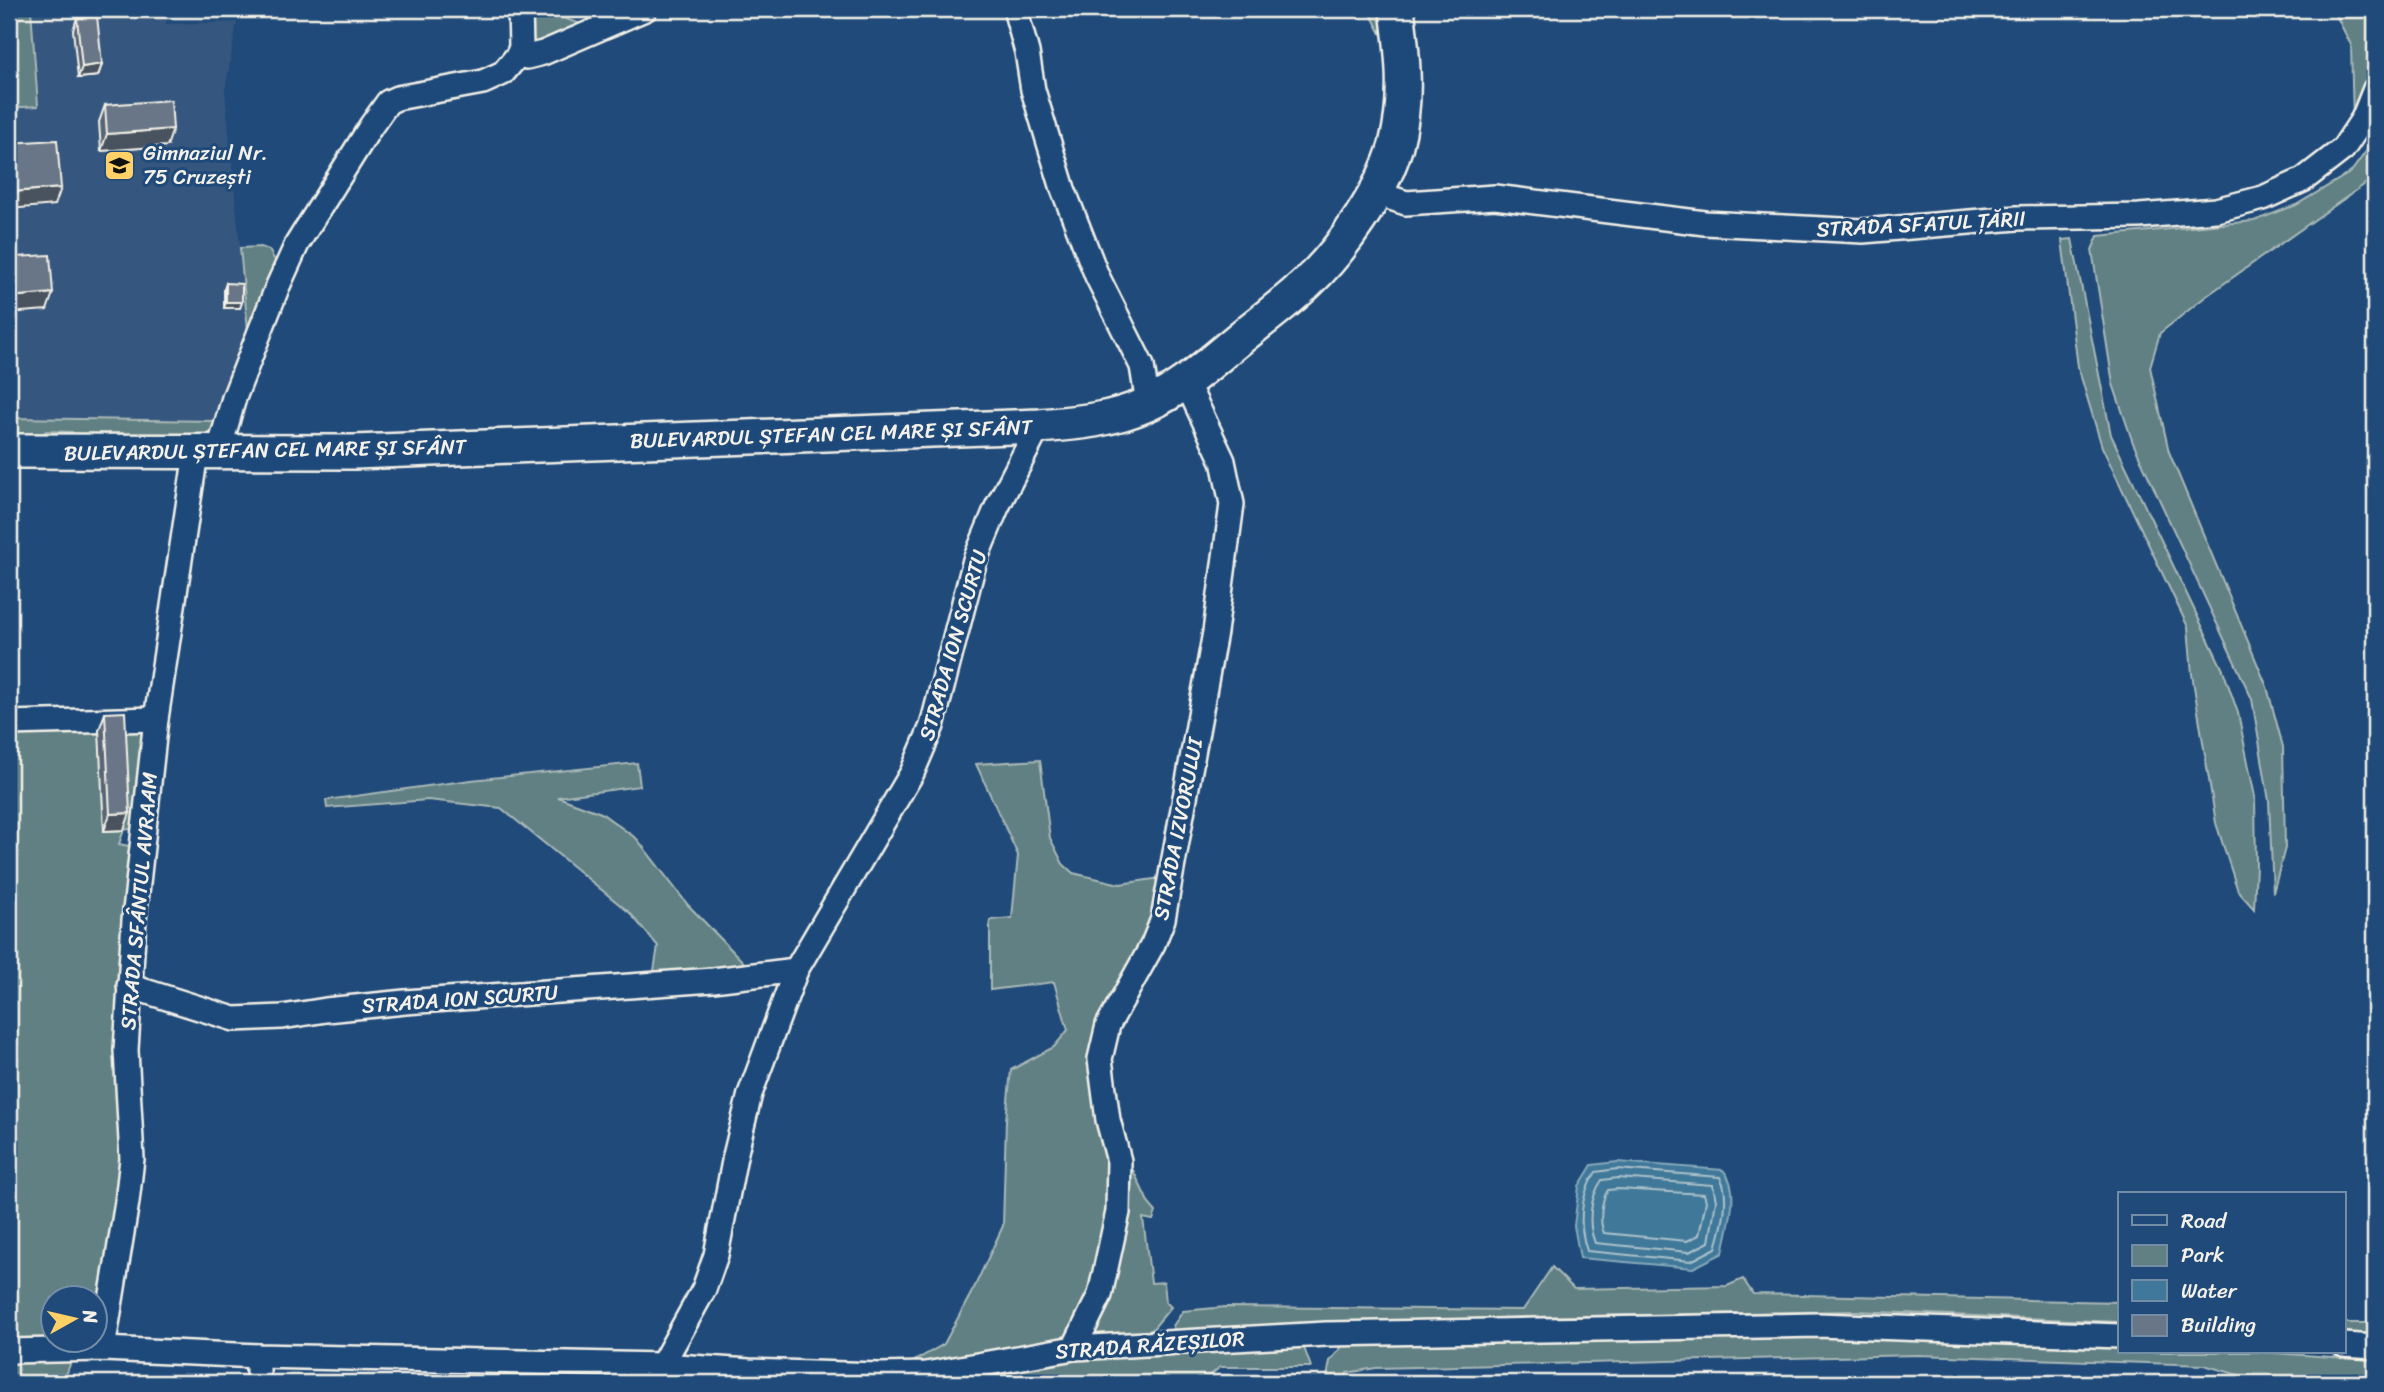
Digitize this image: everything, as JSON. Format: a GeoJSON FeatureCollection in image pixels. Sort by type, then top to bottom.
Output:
{"type":"FeatureCollection","features":[{"type":"Feature","properties":{"kind":"street"},"geometry":{"type":"LineString","coordinates":[[520,9],[518,55],[527,57],[543,53],[645,9]]}},
{"type":"Feature","properties":{"kind":"street"},"geometry":{"type":"LineString","coordinates":[[1015,9],[1027,52],[1033,90],[1055,165],[1097,276],[1142,366],[1148,404]]}},
{"type":"Feature","properties":{"kind":"street","name":"BULEVARDUL ȘTEFAN CEL MARE ȘI SFÂNT"},"geometry":{"type":"LineString","coordinates":[[9,451],[354,452],[1095,422],[1148,404],[1186,382],[1308,282],[1348,235],[1376,193],[1395,147],[1404,99],[1404,58],[1397,9]]}},
{"type":"Feature","properties":{"kind":"street","name":"STRADA SFÂNTUL AVRAAM"},"geometry":{"type":"LineString","coordinates":[[108,1318],[132,1159],[127,1050],[129,986],[156,719],[207,453],[234,398],[276,288],[297,244],[388,102],[483,82],[503,73],[518,55]]}},
{"type":"Feature","properties":{"kind":"street","name":"STRADA SFATUL ȚĂRII"},"geometry":{"type":"LineString","coordinates":[[1376,193],[1406,203],[1495,197],[1705,223],[1811,230],[1863,231],[2017,218],[2139,216],[2216,210],[2263,198],[2303,180],[2343,149],[2363,119],[2375,89]]}},
{"type":"Feature","properties":{"kind":"street","name":"STRADA IZVORULUI"},"geometry":{"type":"LineString","coordinates":[[1074,1348],[1100,1295],[1118,1212],[1119,1161],[1108,1119],[1100,1059],[1108,1025],[1153,944],[1163,919],[1215,632],[1233,504],[1223,461],[1186,382]]}},
{"type":"Feature","properties":{"kind":"street","name":"STRADA ION SCURTU"},"geometry":{"type":"LineString","coordinates":[[662,1365],[704,1289],[716,1255],[750,1094],[796,970],[912,773],[932,726],[975,560],[1039,426]]}},
{"type":"Feature","properties":{"kind":"street"},"geometry":{"type":"LineString","coordinates":[[9,723],[156,719]]}},
{"type":"Feature","properties":{"kind":"street","name":"STRADA ION SCURTU"},"geometry":{"type":"LineString","coordinates":[[129,986],[234,1019],[282,1017],[405,1002],[713,980],[796,970]]}},
{"type":"Feature","properties":{"kind":"street","name":"STRADA RĂZEȘILOR"},"geometry":{"type":"LineString","coordinates":[[108,1349],[258,1356],[662,1365],[836,1379],[926,1374],[1074,1348],[1286,1336],[1818,1325],[2118,1336]]}},
{"type":"Feature","properties":{"kind":"street"},"geometry":{"type":"LineString","coordinates":[[2346,1345],[2375,1347]]}},
{"type":"Feature","properties":{"kind":"street","name":"STRADA RĂZEȘILOR"},"geometry":{"type":"LineString","coordinates":[[9,1350],[38,1350]]}},
{"type":"Feature","properties":{"kind":"street"},"geometry":{"type":"LineString","coordinates":[[258,1356],[258,1383]]}},
{"type":"Feature","properties":{"kind":"shaded area","name":"Gimnaziul Nr. 75 Cruzești"},"geometry":{"type":"Polygon","coordinates":[[[9,9],[168,9],[166,24],[237,22],[225,91],[248,330],[216,421],[9,418],[9,9]]]}},
{"type":"Feature","properties":{"kind":"green space"},"geometry":{"type":"Polygon","coordinates":[[[9,9],[31,9],[38,106],[9,108],[9,9]]]}},
{"type":"Feature","properties":{"kind":"green space"},"geometry":{"type":"Polygon","coordinates":[[[526,9],[554,9],[566,19],[587,26],[534,46],[526,41],[526,9]]]}},
{"type":"Feature","properties":{"kind":"green space"},"geometry":{"type":"Polygon","coordinates":[[[1368,9],[1384,9],[1386,43],[1368,9]]]}},
{"type":"Feature","properties":{"kind":"green space"},"geometry":{"type":"Polygon","coordinates":[[[2333,9],[2372,9],[2375,12],[2375,67],[2353,120],[2351,45],[2333,9]]]}},
{"type":"Feature","properties":{"kind":"green space"},"geometry":{"type":"Polygon","coordinates":[[[2375,139],[2375,177],[2205,297],[2160,333],[2150,367],[2169,452],[2267,687],[2283,747],[2285,848],[2273,893],[2269,801],[2252,699],[2133,443],[2113,384],[2092,250],[2098,236],[2254,221],[2296,205],[2351,172],[2375,139]]]}},
{"type":"Feature","properties":{"kind":"green space"},"geometry":{"type":"Polygon","coordinates":[[[2072,239],[2111,435],[2223,670],[2238,713],[2255,797],[2254,909],[2238,891],[2216,823],[2192,674],[2188,627],[2102,447],[2078,367],[2062,240],[2072,239]]]}},
{"type":"Feature","properties":{"kind":"green space"},"geometry":{"type":"Polygon","coordinates":[[[261,247],[269,250],[277,264],[248,330],[240,248],[261,247]]]}},
{"type":"Feature","properties":{"kind":"green space"},"geometry":{"type":"Polygon","coordinates":[[[9,418],[216,421],[209,433],[200,436],[79,438],[72,432],[46,431],[40,437],[9,437],[9,418]]]}},
{"type":"Feature","properties":{"kind":"green space"},"geometry":{"type":"Polygon","coordinates":[[[141,729],[146,736],[135,828],[124,830],[119,844],[129,846],[135,853],[124,1184],[104,1284],[38,1284],[38,1341],[9,1342],[9,734],[141,729]]]}},
{"type":"Feature","properties":{"kind":"green space"},"geometry":{"type":"Polygon","coordinates":[[[1040,760],[1050,838],[1063,864],[1073,873],[1120,884],[1161,878],[1149,936],[1105,1017],[1111,1208],[1094,1293],[1064,1342],[939,1364],[909,1364],[944,1344],[1003,1226],[1006,1120],[1011,1070],[1054,1047],[1068,1030],[1054,982],[990,990],[990,920],[1012,918],[1018,855],[976,764],[1040,760]]]}},
{"type":"Feature","properties":{"kind":"green space"},"geometry":{"type":"Polygon","coordinates":[[[637,763],[640,786],[558,797],[601,813],[637,839],[688,905],[751,970],[653,977],[658,946],[630,913],[501,808],[428,800],[327,808],[326,800],[471,780],[637,763]]]}},
{"type":"Feature","properties":{"kind":"green space"},"geometry":{"type":"Polygon","coordinates":[[[1124,1151],[1149,1204],[1156,1212],[1153,1220],[1143,1218],[1151,1283],[1164,1282],[1166,1302],[1171,1307],[1147,1336],[1086,1341],[1124,1151]]]}},
{"type":"Feature","properties":{"kind":"green space"},"geometry":{"type":"Polygon","coordinates":[[[1552,1267],[1574,1289],[1727,1286],[1743,1279],[1753,1294],[2118,1302],[2118,1322],[1854,1311],[1524,1317],[1305,1325],[1174,1335],[1173,1326],[1183,1311],[1226,1307],[1523,1310],[1552,1267]]]}},
{"type":"Feature","properties":{"kind":"green space"},"geometry":{"type":"Polygon","coordinates":[[[2346,1323],[2375,1323],[2375,1334],[2346,1332],[2346,1323]]]}},
{"type":"Feature","properties":{"kind":"green space"},"geometry":{"type":"Polygon","coordinates":[[[1810,1337],[2118,1344],[2118,1354],[2290,1354],[2375,1360],[2375,1383],[2256,1383],[2252,1379],[2204,1365],[1918,1355],[1376,1368],[1347,1373],[1344,1383],[1326,1383],[1330,1361],[1344,1344],[1810,1337]]]}},
{"type":"Feature","properties":{"kind":"green space"},"geometry":{"type":"Polygon","coordinates":[[[1303,1345],[1311,1367],[1220,1367],[1207,1378],[1206,1383],[1083,1383],[1007,1377],[958,1383],[1069,1360],[1303,1345]]]}},
{"type":"Feature","properties":{"kind":"green space"},"geometry":{"type":"Polygon","coordinates":[[[9,1358],[72,1359],[63,1383],[9,1383],[9,1358]]]}},
{"type":"Feature","properties":{"kind":"water"},"geometry":{"type":"Polygon","coordinates":[[[1617,1162],[1723,1170],[1729,1178],[1732,1199],[1723,1253],[1693,1268],[1580,1258],[1574,1226],[1579,1186],[1592,1165],[1617,1162]]]}},
{"type":"Feature","properties":{"kind":"building"},"geometry":{"type":"Polygon","coordinates":[[[97,16],[102,64],[82,67],[77,18],[97,16]]]}},
{"type":"Feature","properties":{"kind":"building"},"geometry":{"type":"Polygon","coordinates":[[[171,100],[173,129],[107,134],[105,105],[171,100]]]}},
{"type":"Feature","properties":{"kind":"building"},"geometry":{"type":"Polygon","coordinates":[[[57,140],[61,188],[11,192],[16,257],[50,255],[53,293],[9,297],[9,143],[57,140]]]}},
{"type":"Feature","properties":{"kind":"building"},"geometry":{"type":"Polygon","coordinates":[[[226,283],[242,284],[242,302],[226,302],[226,283]]]}},
{"type":"Feature","properties":{"kind":"building"},"geometry":{"type":"Polygon","coordinates":[[[125,712],[130,813],[110,814],[105,713],[125,712]]]}},
{"type":"Feature","properties":{"kind":"place","name":"Gimnaziul Nr. 75 Cruzești"},"geometry":{"type":"Point","coordinates":[120,165]}}]}
